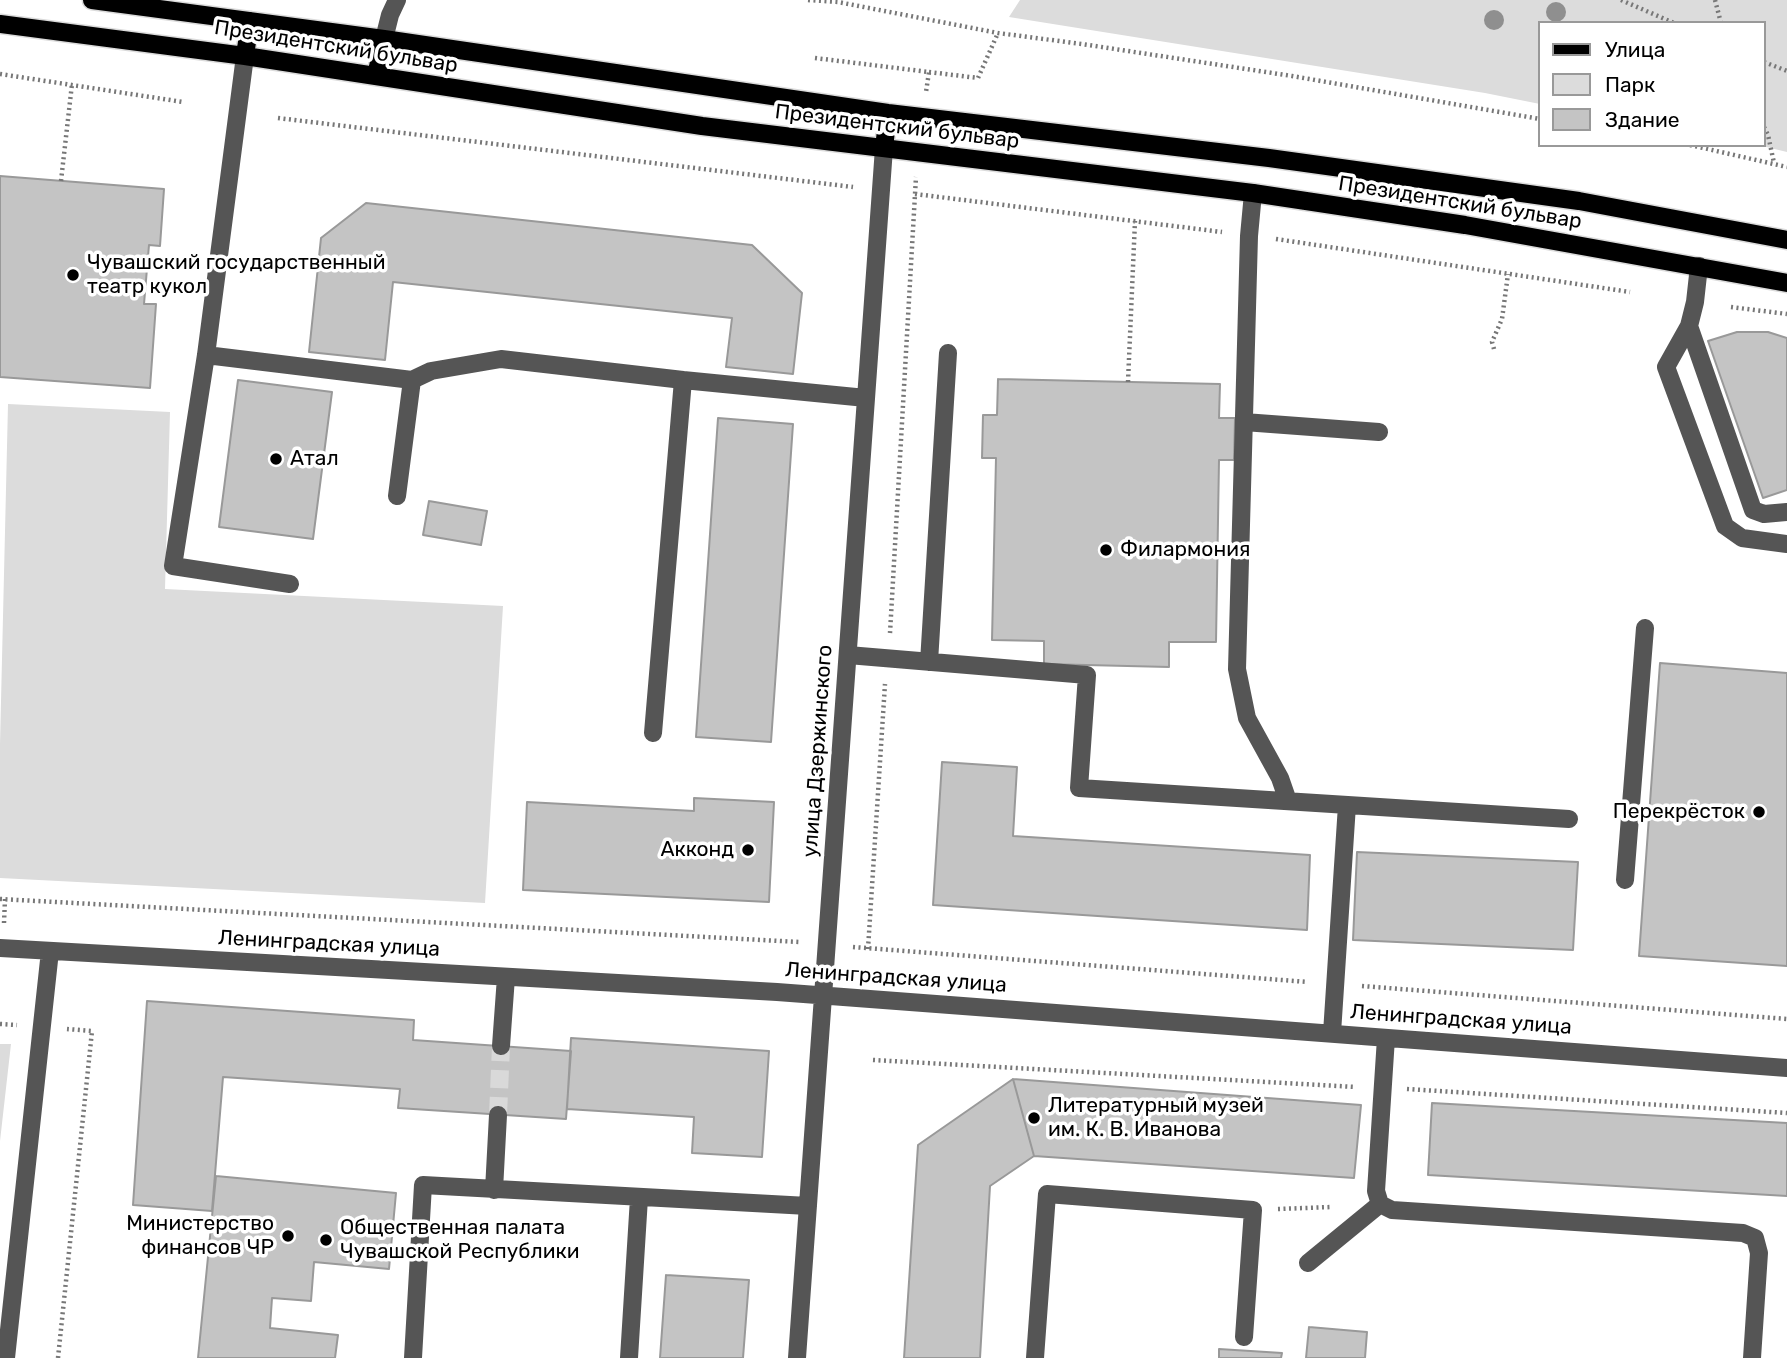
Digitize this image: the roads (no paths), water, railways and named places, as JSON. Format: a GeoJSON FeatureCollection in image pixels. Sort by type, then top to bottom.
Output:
{"type":"FeatureCollection","features":[{"type":"Feature","properties":{"kind":"main road","name":"Президентский бульвар"},"geometry":{"type":"LineString","coordinates":[[92,0],[384,39],[888,113],[1269,158],[1579,201],[1787,240]]}},
{"type":"Feature","properties":{"kind":"main road"},"geometry":{"type":"LineString","coordinates":[[245,55],[250,21]]}},
{"type":"Feature","properties":{"kind":"main road","name":"Президентский бульвар"},"geometry":{"type":"LineString","coordinates":[[0,24],[245,55],[689,124],[1253,193],[1465,225],[1787,283]]}},
{"type":"Feature","properties":{"kind":"main road"},"geometry":{"type":"LineString","coordinates":[[376,76],[384,39]]}},
{"type":"Feature","properties":{"kind":"main road"},"geometry":{"type":"LineString","coordinates":[[884,148],[888,113]]}},
{"type":"Feature","properties":{"kind":"street"},"geometry":{"type":"LineString","coordinates":[[384,39],[397,0]]}},
{"type":"Feature","properties":{"kind":"street"},"geometry":{"type":"LineString","coordinates":[[245,55],[206,355],[173,566],[290,584]]}},
{"type":"Feature","properties":{"kind":"street","name":"улица Дзержинского"},"geometry":{"type":"LineString","coordinates":[[797,1358],[884,148]]}},
{"type":"Feature","properties":{"kind":"street"},"geometry":{"type":"LineString","coordinates":[[1253,193],[1249,249],[1237,669],[1247,718],[1280,778],[1288,802]]}},
{"type":"Feature","properties":{"kind":"street"},"geometry":{"type":"LineString","coordinates":[[1699,266],[1689,326],[1666,367],[1725,526],[1742,538],[1787,544]]}},
{"type":"Feature","properties":{"kind":"street"},"geometry":{"type":"LineString","coordinates":[[1689,326],[1753,510],[1764,514],[1787,512]]}},
{"type":"Feature","properties":{"kind":"street"},"geometry":{"type":"LineString","coordinates":[[929,662],[948,353]]}},
{"type":"Feature","properties":{"kind":"street"},"geometry":{"type":"LineString","coordinates":[[206,355],[412,380],[431,371],[501,359],[866,398]]}},
{"type":"Feature","properties":{"kind":"street"},"geometry":{"type":"LineString","coordinates":[[397,496],[412,380]]}},
{"type":"Feature","properties":{"kind":"street"},"geometry":{"type":"LineString","coordinates":[[653,733],[683,380]]}},
{"type":"Feature","properties":{"kind":"street"},"geometry":{"type":"LineString","coordinates":[[1244,422],[1379,432]]}},
{"type":"Feature","properties":{"kind":"street"},"geometry":{"type":"LineString","coordinates":[[1625,880],[1645,628]]}},
{"type":"Feature","properties":{"kind":"street"},"geometry":{"type":"LineString","coordinates":[[848,655],[1087,675],[1079,788],[1569,819]]}},
{"type":"Feature","properties":{"kind":"street"},"geometry":{"type":"LineString","coordinates":[[1332,1033],[1347,805]]}},
{"type":"Feature","properties":{"kind":"street","name":"Ленинградская улица"},"geometry":{"type":"LineString","coordinates":[[0,948],[823,995],[1787,1068]]}},
{"type":"Feature","properties":{"kind":"street"},"geometry":{"type":"LineString","coordinates":[[6,1358],[50,951]]}},
{"type":"Feature","properties":{"kind":"street"},"geometry":{"type":"LineString","coordinates":[[501,1046],[506,976]]}},
{"type":"Feature","properties":{"kind":"street"},"geometry":{"type":"LineString","coordinates":[[1308,1263],[1378,1197],[1386,1038]]}},
{"type":"Feature","properties":{"kind":"street"},"geometry":{"type":"LineString","coordinates":[[494,1190],[498,1115]]}},
{"type":"Feature","properties":{"kind":"street"},"geometry":{"type":"LineString","coordinates":[[413,1358],[424,1185],[808,1206]]}},
{"type":"Feature","properties":{"kind":"street"},"geometry":{"type":"LineString","coordinates":[[1035,1358],[1047,1194],[1253,1210],[1244,1337]]}},
{"type":"Feature","properties":{"kind":"street"},"geometry":{"type":"LineString","coordinates":[[1378,1197],[1392,1210],[1743,1233],[1755,1238],[1759,1253],[1752,1358]]}},
{"type":"Feature","properties":{"kind":"street"},"geometry":{"type":"LineString","coordinates":[[629,1358],[639,1198]]}},
{"type":"Feature","properties":{"kind":"tunnel"},"geometry":{"type":"LineString","coordinates":[[498,1115],[501,1046]]}},
{"type":"Feature","properties":{"kind":"place","name":"Чувашский государственный театр кукол"},"geometry":{"type":"Point","coordinates":[73,275]}},
{"type":"Feature","properties":{"kind":"place","name":"Атал"},"geometry":{"type":"Point","coordinates":[276,459]}},
{"type":"Feature","properties":{"kind":"place","name":"Филармония"},"geometry":{"type":"Point","coordinates":[1106,550]}},
{"type":"Feature","properties":{"kind":"place","name":"Перекрёсток"},"geometry":{"type":"Point","coordinates":[1759,812]}},
{"type":"Feature","properties":{"kind":"place","name":"Акконд"},"geometry":{"type":"Point","coordinates":[748,850]}},
{"type":"Feature","properties":{"kind":"place","name":"Литературный музей им. К. В. Иванова"},"geometry":{"type":"Point","coordinates":[1034,1118]}},
{"type":"Feature","properties":{"kind":"place","name":"Министерство финансов ЧР"},"geometry":{"type":"Point","coordinates":[288,1236]}},
{"type":"Feature","properties":{"kind":"place","name":"Общественная палата Чувашской Республики"},"geometry":{"type":"Point","coordinates":[326,1240]}}]}
